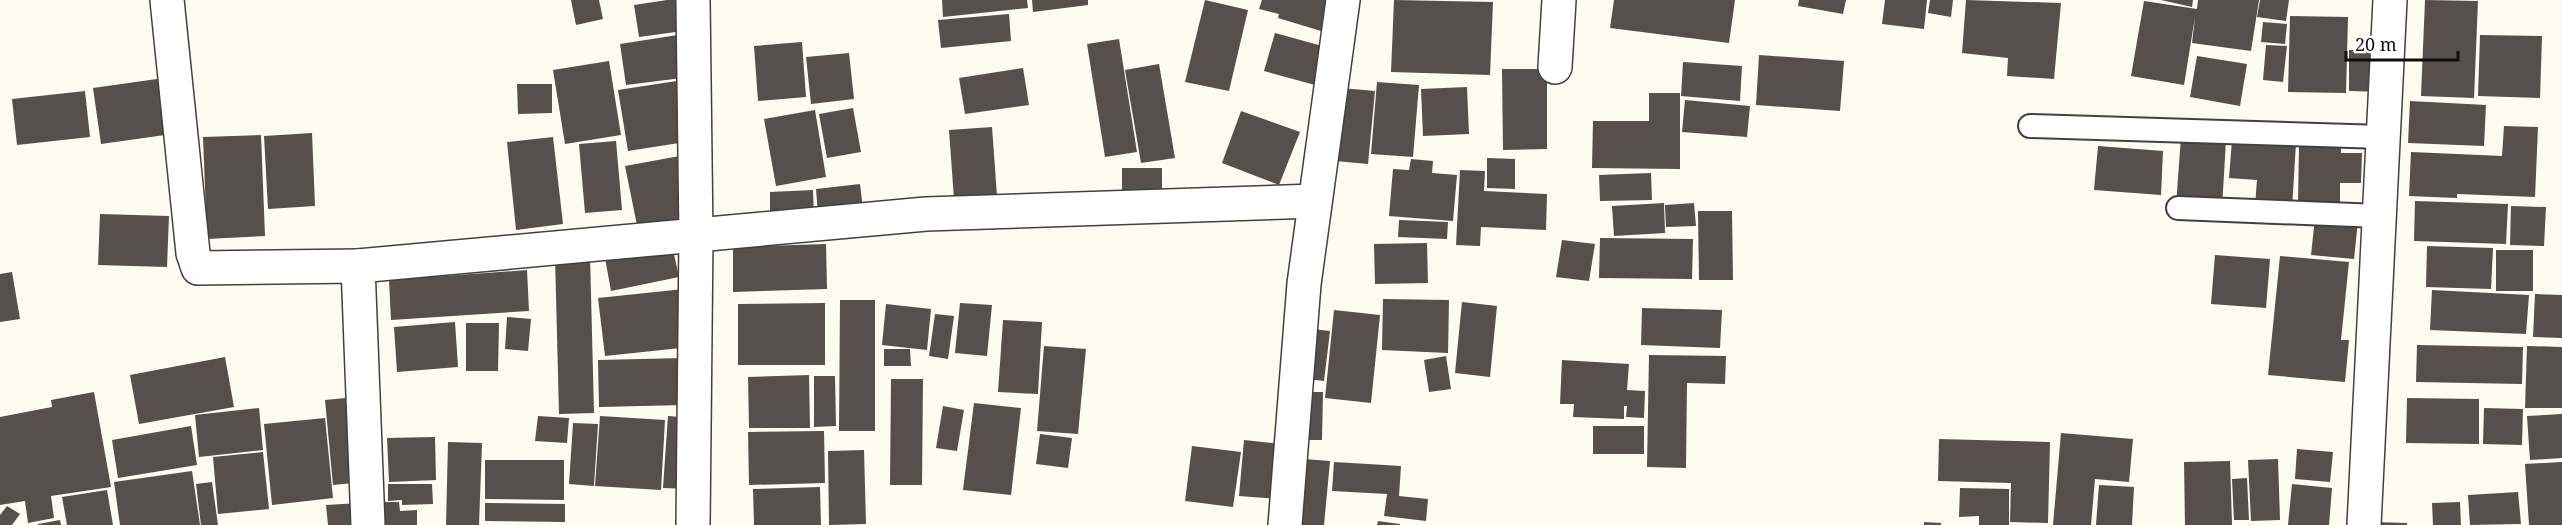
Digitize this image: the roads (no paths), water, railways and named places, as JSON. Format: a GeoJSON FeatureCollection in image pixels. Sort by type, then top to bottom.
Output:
{"type":"FeatureCollection","features":[{"type":"Feature","properties":{"kind":"street"},"geometry":{"type":"LineString","coordinates":[[166,0],[193,253],[198,267],[358,266],[926,214],[1315,201]]}},
{"type":"Feature","properties":{"kind":"street"},"geometry":{"type":"LineString","coordinates":[[693,0],[696,236],[693,525]]}},
{"type":"Feature","properties":{"kind":"street"},"geometry":{"type":"LineString","coordinates":[[1286,525],[1304,284],[1343,0]]}},
{"type":"Feature","properties":{"kind":"street"},"geometry":{"type":"LineString","coordinates":[[1555,67],[1559,0]]}},
{"type":"Feature","properties":{"kind":"street"},"geometry":{"type":"LineString","coordinates":[[2364,525],[2390,0]]}},
{"type":"Feature","properties":{"kind":"street"},"geometry":{"type":"LineString","coordinates":[[358,266],[368,525]]}},
{"type":"Feature","properties":{"kind":"lane"},"geometry":{"type":"LineString","coordinates":[[2030,126],[2383,137]]}},
{"type":"Feature","properties":{"kind":"lane"},"geometry":{"type":"LineString","coordinates":[[2178,208],[2379,216]]}}]}
